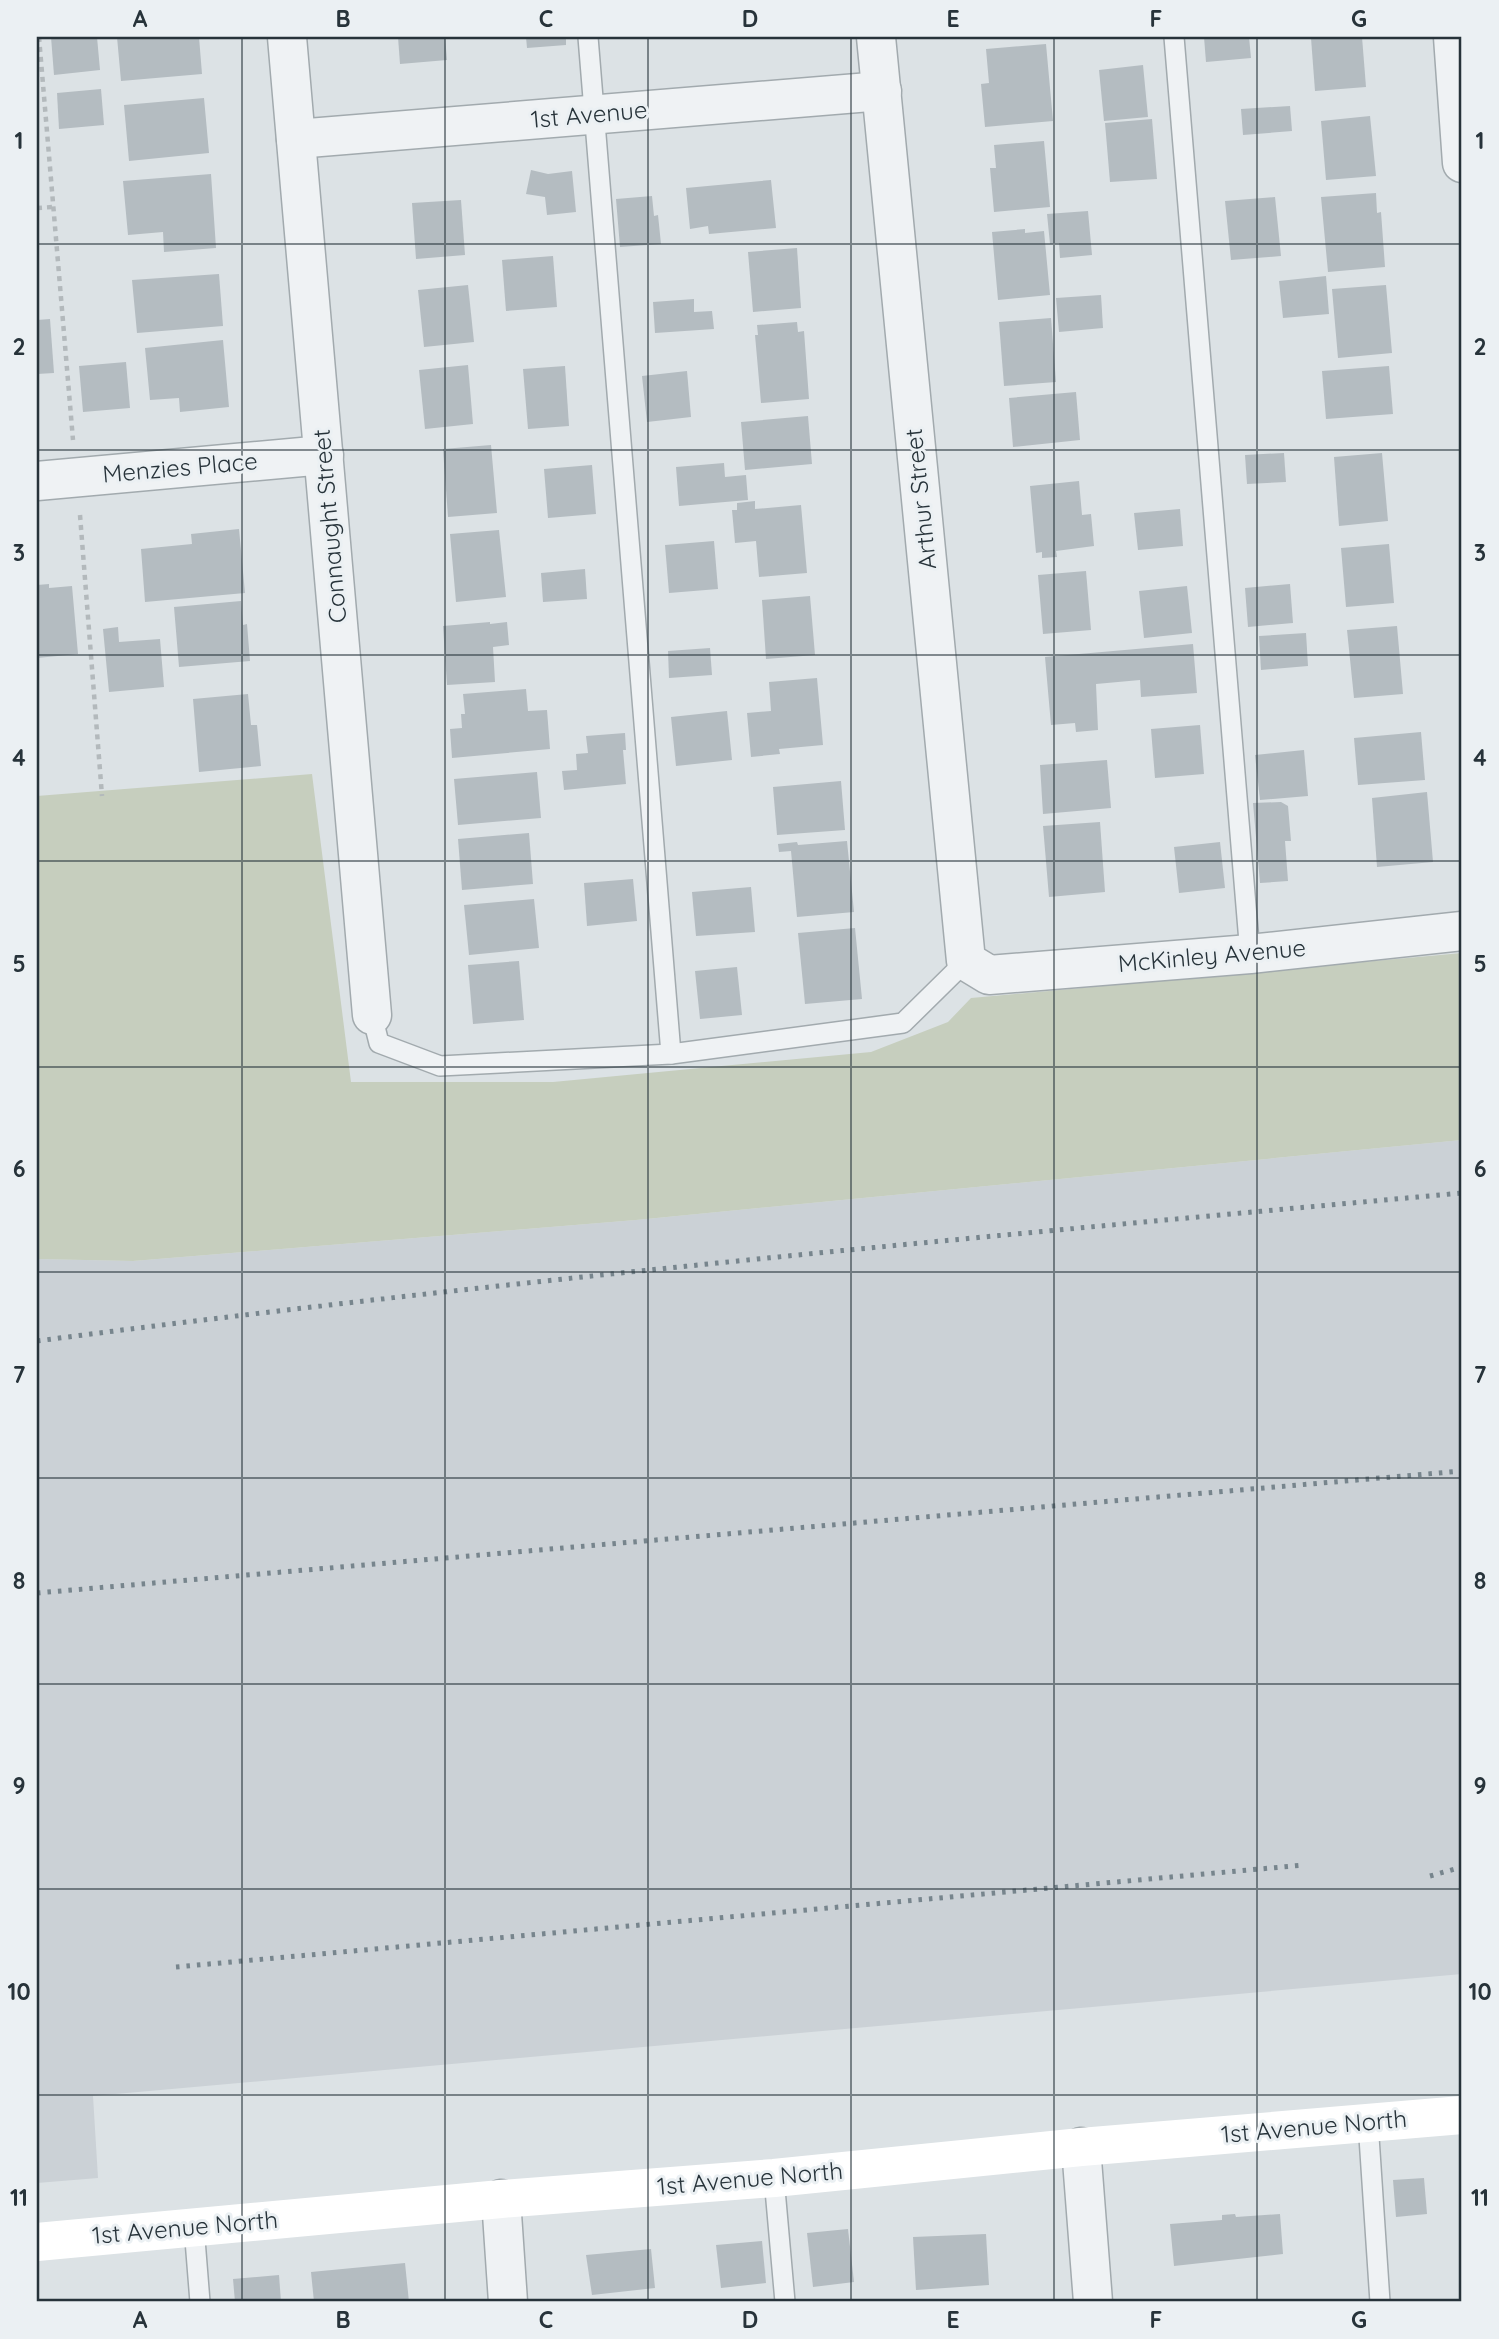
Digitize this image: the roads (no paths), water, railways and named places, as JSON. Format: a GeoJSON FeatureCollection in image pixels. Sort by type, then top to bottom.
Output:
{"type":"FeatureCollection","features":[{"type":"Feature","properties":{"kind":"main road","name":"1st Avenue North"},"geometry":{"type":"LineString","coordinates":[[37,2242],[1462,2115]]}},
{"type":"Feature","properties":{"kind":"street","name":"Connaught Street"},"geometry":{"type":"LineString","coordinates":[[287,37],[372,1015]]}},
{"type":"Feature","properties":{"kind":"street","name":"Arthur Street"},"geometry":{"type":"LineString","coordinates":[[876,37],[966,961]]}},
{"type":"Feature","properties":{"kind":"street"},"geometry":{"type":"LineString","coordinates":[[1453,37],[1462,163]]}},
{"type":"Feature","properties":{"kind":"street","name":"1st Avenue"},"geometry":{"type":"LineString","coordinates":[[296,139],[882,91]]}},
{"type":"Feature","properties":{"kind":"street","name":"Menzies Place"},"geometry":{"type":"LineString","coordinates":[[37,481],[324,455]]}},
{"type":"Feature","properties":{"kind":"street","name":"McKinley Avenue"},"geometry":{"type":"LineString","coordinates":[[966,961],[989,975],[1250,954],[1462,931]]}},
{"type":"Feature","properties":{"kind":"street"},"geometry":{"type":"LineString","coordinates":[[1081,2147],[1093,2302]]}},
{"type":"Feature","properties":{"kind":"street"},"geometry":{"type":"LineString","coordinates":[[501,2199],[508,2302]]}},
{"type":"Feature","properties":{"kind":"lane"},"geometry":{"type":"LineString","coordinates":[[588,37],[671,1054]]}},
{"type":"Feature","properties":{"kind":"lane"},"geometry":{"type":"LineString","coordinates":[[1174,37],[1250,954]]}},
{"type":"Feature","properties":{"kind":"lane"},"geometry":{"type":"LineString","coordinates":[[372,1015],[379,1043],[440,1066],[671,1054],[903,1023],[966,961]]}},
{"type":"Feature","properties":{"kind":"lane"},"geometry":{"type":"LineString","coordinates":[[1367,2122],[1380,2302]]}},
{"type":"Feature","properties":{"kind":"lane"},"geometry":{"type":"LineString","coordinates":[[774,2178],[785,2302]]}},
{"type":"Feature","properties":{"kind":"lane"},"geometry":{"type":"LineString","coordinates":[[194,2227],[200,2302]]}},
{"type":"Feature","properties":{"kind":"railway"},"geometry":{"type":"LineString","coordinates":[[37,1341],[570,1278],[1462,1193]]}},
{"type":"Feature","properties":{"kind":"railway"},"geometry":{"type":"LineString","coordinates":[[37,1593],[1462,1471]]}},
{"type":"Feature","properties":{"kind":"railway"},"geometry":{"type":"LineString","coordinates":[[176,1967],[1304,1865]]}},
{"type":"Feature","properties":{"kind":"railway"},"geometry":{"type":"LineString","coordinates":[[1430,1876],[1462,1867]]}}]}
